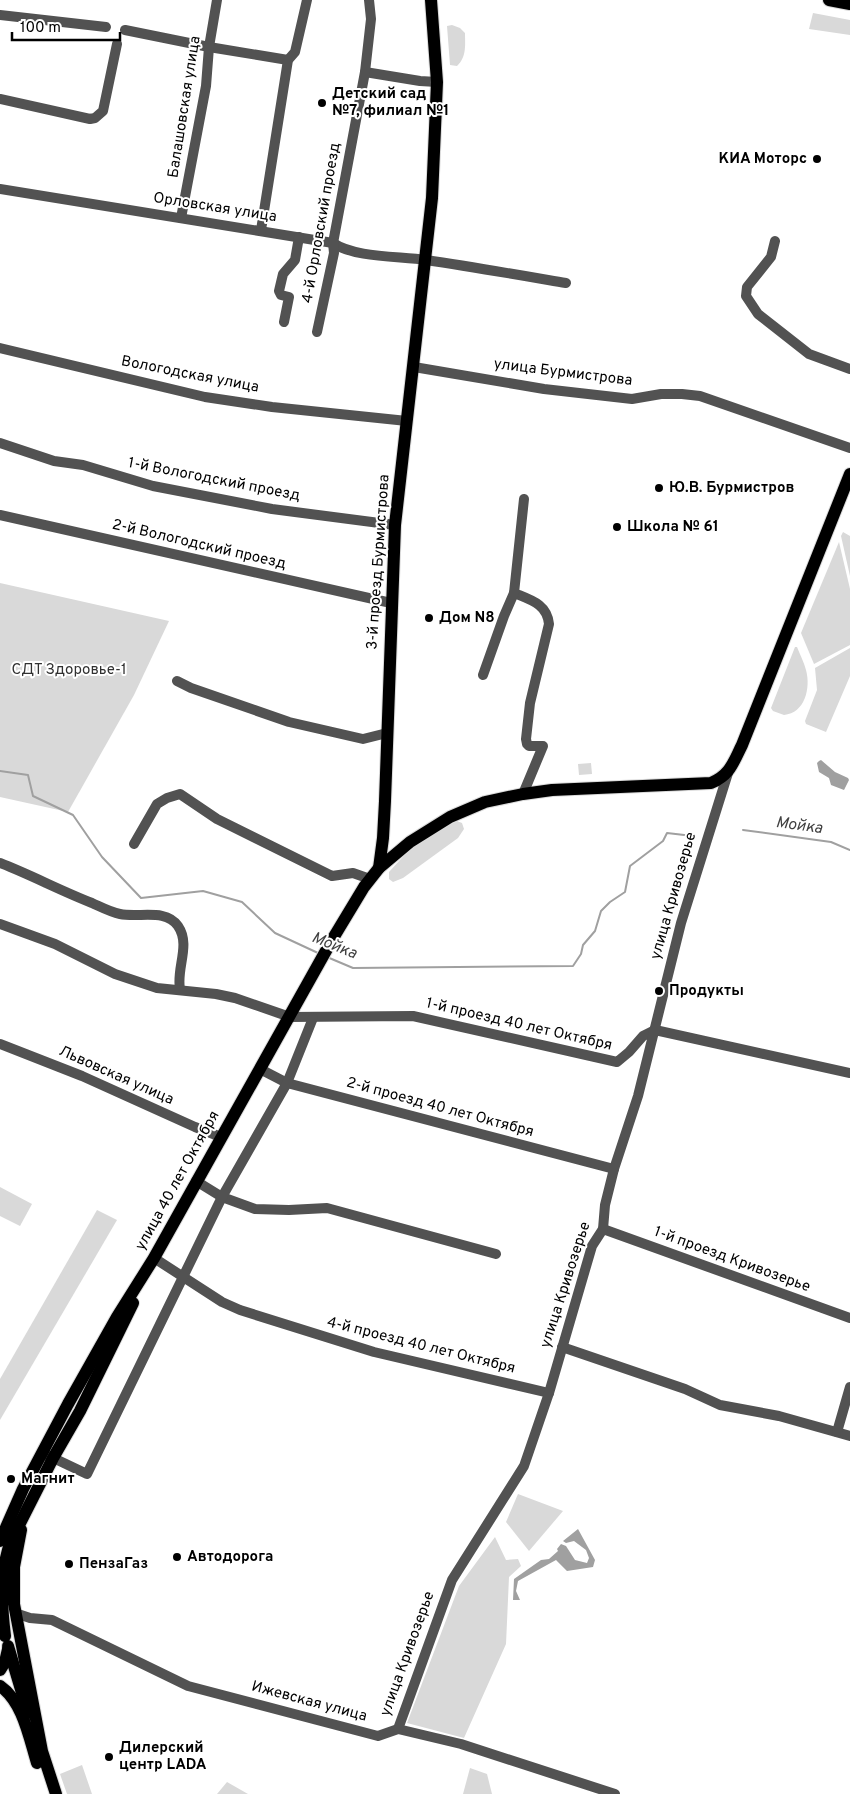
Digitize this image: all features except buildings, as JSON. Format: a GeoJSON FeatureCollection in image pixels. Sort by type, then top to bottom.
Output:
{"type":"FeatureCollection","features":[{"type":"Feature","properties":{"kind":"main road","name":"3-й проезд Бурмистрова"},"geometry":{"type":"LineString","coordinates":[[379,868],[383,838],[395,525],[432,198],[437,82],[431,0]]}},
{"type":"Feature","properties":{"kind":"main road"},"geometry":{"type":"LineString","coordinates":[[829,0],[850,4]]}},
{"type":"Feature","properties":{"kind":"main road","name":"улица Кривозерье"},"geometry":{"type":"LineString","coordinates":[[728,773],[745,736],[850,474]]}},
{"type":"Feature","properties":{"kind":"main road"},"geometry":{"type":"LineString","coordinates":[[379,868],[410,842],[450,817],[486,802],[552,790],[711,783],[728,773]]}},
{"type":"Feature","properties":{"kind":"main road","name":"улица 40 лет Октября"},"geometry":{"type":"LineString","coordinates":[[0,1670],[7,1657],[2,1596],[4,1570],[18,1515],[117,1317],[154,1258],[332,940],[370,878],[379,868]]}},
{"type":"Feature","properties":{"kind":"main road"},"geometry":{"type":"LineString","coordinates":[[48,1455],[62,1443],[80,1411],[125,1322],[144,1275]]}},
{"type":"Feature","properties":{"kind":"main road","name":"улица 40 лет Октября"},"geometry":{"type":"LineString","coordinates":[[0,1541],[44,1475],[48,1455]]}},
{"type":"Feature","properties":{"kind":"main road"},"geometry":{"type":"LineString","coordinates":[[18,1515],[14,1574],[16,1619],[42,1751]]}},
{"type":"Feature","properties":{"kind":"main road","name":"улица 40 лет Октября"},"geometry":{"type":"LineString","coordinates":[[0,1531],[18,1515]]}},
{"type":"Feature","properties":{"kind":"main road"},"geometry":{"type":"LineString","coordinates":[[5,1638],[56,1794]]}},
{"type":"Feature","properties":{"kind":"main road"},"geometry":{"type":"LineString","coordinates":[[0,1686],[12,1696],[17,1706],[48,1794]]}},
{"type":"Feature","properties":{"kind":"street","name":"Балашовская улица"},"geometry":{"type":"LineString","coordinates":[[181,218],[206,86],[209,47],[217,0]]}},
{"type":"Feature","properties":{"kind":"street"},"geometry":{"type":"LineString","coordinates":[[261,230],[288,60],[295,52],[307,0]]}},
{"type":"Feature","properties":{"kind":"street","name":"4-й Орловский проезд"},"geometry":{"type":"LineString","coordinates":[[318,332],[334,252],[333,243],[365,72],[371,19],[369,0]]}},
{"type":"Feature","properties":{"kind":"street"},"geometry":{"type":"LineString","coordinates":[[0,15],[106,27]]}},
{"type":"Feature","properties":{"kind":"street"},"geometry":{"type":"LineString","coordinates":[[126,30],[209,47],[288,60]]}},
{"type":"Feature","properties":{"kind":"street"},"geometry":{"type":"LineString","coordinates":[[0,99],[90,119],[95,118],[103,111],[117,44]]}},
{"type":"Feature","properties":{"kind":"street"},"geometry":{"type":"LineString","coordinates":[[365,72],[437,82]]}},
{"type":"Feature","properties":{"kind":"street","name":"Орловская улица"},"geometry":{"type":"LineString","coordinates":[[0,189],[261,230],[333,243],[341,249],[425,260]]}},
{"type":"Feature","properties":{"kind":"street"},"geometry":{"type":"LineString","coordinates":[[284,322],[289,297],[281,295],[278,291],[283,274],[295,260],[299,237]]}},
{"type":"Feature","properties":{"kind":"street"},"geometry":{"type":"LineString","coordinates":[[775,241],[771,257],[747,287],[748,300],[758,314],[809,354],[850,369]]}},
{"type":"Feature","properties":{"kind":"street"},"geometry":{"type":"LineString","coordinates":[[425,260],[566,283]]}},
{"type":"Feature","properties":{"kind":"street","name":"Вологодская улица"},"geometry":{"type":"LineString","coordinates":[[0,348],[205,397],[407,421]]}},
{"type":"Feature","properties":{"kind":"street","name":"улица Бурмистрова"},"geometry":{"type":"LineString","coordinates":[[414,367],[544,390],[632,399],[660,394],[700,396],[850,448]]}},
{"type":"Feature","properties":{"kind":"street","name":"1-й Вологодский проезд"},"geometry":{"type":"LineString","coordinates":[[0,443],[54,461],[83,466],[153,486],[272,509],[395,525]]}},
{"type":"Feature","properties":{"kind":"street"},"geometry":{"type":"LineString","coordinates":[[483,675],[514,593],[524,498]]}},
{"type":"Feature","properties":{"kind":"street","name":"2-й Вологодский проезд"},"geometry":{"type":"LineString","coordinates":[[0,515],[391,603]]}},
{"type":"Feature","properties":{"kind":"street"},"geometry":{"type":"LineString","coordinates":[[514,593],[540,605],[547,614],[549,624],[530,703],[526,742],[529,746],[543,746],[523,794]]}},
{"type":"Feature","properties":{"kind":"street"},"geometry":{"type":"LineString","coordinates":[[177,681],[191,688],[289,722],[363,739],[387,733]]}},
{"type":"Feature","properties":{"kind":"street","name":"улица Кривозерье"},"geometry":{"type":"LineString","coordinates":[[398,1729],[452,1580],[524,1466],[549,1393],[592,1246],[603,1229],[605,1205],[614,1169],[638,1096],[681,923],[728,773]]}},
{"type":"Feature","properties":{"kind":"street"},"geometry":{"type":"LineString","coordinates":[[134,844],[157,804],[167,798],[180,794],[217,818],[332,876],[354,873],[370,878]]}},
{"type":"Feature","properties":{"kind":"street"},"geometry":{"type":"LineString","coordinates":[[0,863],[113,912],[125,915],[161,916],[172,919],[179,928],[183,939],[183,953],[178,974],[180,989]]}},
{"type":"Feature","properties":{"kind":"street"},"geometry":{"type":"LineString","coordinates":[[0,924],[55,944],[120,976],[156,988],[216,994],[235,998],[290,1016],[313,1018],[287,1083],[222,1197],[87,1474],[48,1455]]}},
{"type":"Feature","properties":{"kind":"street","name":"1-й проезд 40 лет Октября"},"geometry":{"type":"LineString","coordinates":[[313,1018],[413,1016],[617,1062],[643,1036],[655,1030]]}},
{"type":"Feature","properties":{"kind":"street"},"geometry":{"type":"LineString","coordinates":[[655,1030],[850,1073]]}},
{"type":"Feature","properties":{"kind":"street","name":"Львовская улица"},"geometry":{"type":"LineString","coordinates":[[0,1044],[82,1076],[195,1127],[221,1136]]}},
{"type":"Feature","properties":{"kind":"street","name":"2-й проезд 40 лет Октября"},"geometry":{"type":"LineString","coordinates":[[260,1069],[287,1083],[614,1169]]}},
{"type":"Feature","properties":{"kind":"street"},"geometry":{"type":"LineString","coordinates":[[196,1181],[222,1197],[255,1209],[327,1208],[496,1254]]}},
{"type":"Feature","properties":{"kind":"street","name":"1-й проезд Кривозерье"},"geometry":{"type":"LineString","coordinates":[[603,1229],[850,1318]]}},
{"type":"Feature","properties":{"kind":"street","name":"4-й проезд 40 лет Октября"},"geometry":{"type":"LineString","coordinates":[[154,1258],[222,1302],[249,1313],[374,1352],[549,1393]]}},
{"type":"Feature","properties":{"kind":"street"},"geometry":{"type":"LineString","coordinates":[[562,1347],[686,1390],[720,1405],[779,1416],[850,1436]]}},
{"type":"Feature","properties":{"kind":"street"},"geometry":{"type":"LineString","coordinates":[[837,1432],[850,1387]]}},
{"type":"Feature","properties":{"kind":"street"},"geometry":{"type":"LineString","coordinates":[[62,1443],[68,1457],[77,1468]]}},
{"type":"Feature","properties":{"kind":"street"},"geometry":{"type":"LineString","coordinates":[[44,1475],[62,1467],[77,1468]]}},
{"type":"Feature","properties":{"kind":"street","name":"Ижевская улица"},"geometry":{"type":"LineString","coordinates":[[5,1638],[16,1619],[52,1620],[188,1686],[378,1736],[398,1729],[461,1744],[615,1794]]}},
{"type":"Feature","properties":{"kind":"green space"},"geometry":{"type":"Polygon","coordinates":[[[813,13],[850,20],[850,35],[809,29],[813,13]]]}},
{"type":"Feature","properties":{"kind":"green space"},"geometry":{"type":"Polygon","coordinates":[[[452,25],[460,28],[465,33],[464,55],[457,66],[450,65],[447,26],[452,25]]]}},
{"type":"Feature","properties":{"kind":"green space"},"geometry":{"type":"Polygon","coordinates":[[[843,532],[850,536],[850,576],[841,536],[843,532]]]}},
{"type":"Feature","properties":{"kind":"green space"},"geometry":{"type":"Polygon","coordinates":[[[839,542],[850,589],[850,645],[814,664],[801,633],[839,542]]]}},
{"type":"Feature","properties":{"kind":"green space","name":"СДТ Здоровье-1"},"geometry":{"type":"Polygon","coordinates":[[[0,583],[169,621],[134,695],[68,812],[0,797],[0,583]]]}},
{"type":"Feature","properties":{"kind":"green space"},"geometry":{"type":"Polygon","coordinates":[[[795,647],[797,647],[806,670],[807,692],[802,705],[797,710],[784,715],[773,711],[771,708],[795,647]]]}},
{"type":"Feature","properties":{"kind":"green space"},"geometry":{"type":"Polygon","coordinates":[[[850,648],[850,676],[826,732],[806,724],[805,721],[817,690],[815,668],[850,648]]]}},
{"type":"Feature","properties":{"kind":"green space"},"geometry":{"type":"Polygon","coordinates":[[[591,763],[592,774],[579,775],[578,764],[591,763]]]}},
{"type":"Feature","properties":{"kind":"green space"},"geometry":{"type":"Polygon","coordinates":[[[457,821],[462,823],[464,829],[458,838],[403,878],[393,882],[389,879],[389,872],[409,850],[423,839],[457,821]]]}},
{"type":"Feature","properties":{"kind":"green space"},"geometry":{"type":"Polygon","coordinates":[[[0,1187],[32,1204],[20,1226],[0,1216],[0,1187]]]}},
{"type":"Feature","properties":{"kind":"green space"},"geometry":{"type":"Polygon","coordinates":[[[97,1210],[117,1220],[0,1420],[0,1379],[97,1210]]]}},
{"type":"Feature","properties":{"kind":"green space"},"geometry":{"type":"Polygon","coordinates":[[[518,1494],[563,1511],[529,1551],[506,1522],[518,1494]]]}},
{"type":"Feature","properties":{"kind":"green space"},"geometry":{"type":"Polygon","coordinates":[[[495,1537],[506,1560],[518,1559],[521,1566],[509,1577],[506,1644],[464,1738],[407,1723],[459,1586],[495,1537]]]}},
{"type":"Feature","properties":{"kind":"green space"},"geometry":{"type":"Polygon","coordinates":[[[82,1765],[92,1794],[67,1794],[60,1774],[82,1765]]]}},
{"type":"Feature","properties":{"kind":"green space"},"geometry":{"type":"Polygon","coordinates":[[[470,1768],[487,1774],[492,1794],[463,1794],[470,1768]]]}},
{"type":"Feature","properties":{"kind":"green space"},"geometry":{"type":"Polygon","coordinates":[[[227,1782],[248,1794],[217,1794],[227,1782]]]}},
{"type":"Feature","properties":{"kind":"shaded area"},"geometry":{"type":"Polygon","coordinates":[[[821,760],[835,772],[848,778],[849,780],[844,790],[831,785],[829,778],[819,772],[817,763],[821,760]]]}},
{"type":"Feature","properties":{"kind":"shaded area"},"geometry":{"type":"Polygon","coordinates":[[[578,1529],[595,1560],[593,1567],[567,1571],[556,1560],[518,1581],[516,1591],[520,1600],[513,1600],[514,1579],[541,1560],[549,1559],[558,1551],[557,1549],[561,1544],[566,1546],[575,1560],[587,1563],[589,1558],[586,1550],[574,1541],[566,1543],[563,1541],[578,1529]]]}},
{"type":"Feature","properties":{"kind":"waterway","name":"Мойка"},"geometry":{"type":"LineString","coordinates":[[0,771],[28,775],[33,796],[73,815],[102,857],[141,898],[203,891],[242,902],[275,933],[318,953]]}},
{"type":"Feature","properties":{"kind":"waterway","name":"Мойка"},"geometry":{"type":"LineString","coordinates":[[743,830],[831,842],[850,850]]}},
{"type":"Feature","properties":{"kind":"waterway","name":"Мойка"},"geometry":{"type":"LineString","coordinates":[[327,957],[353,968],[573,966],[581,954],[583,945],[595,931],[601,911],[625,892],[630,866],[663,841],[667,833],[693,836]]}},
{"type":"Feature","properties":{"kind":"place","name":"Детский сад №7, филиал №1"},"geometry":{"type":"Point","coordinates":[322,103]}},
{"type":"Feature","properties":{"kind":"place","name":"КИА Моторс"},"geometry":{"type":"Point","coordinates":[817,159]}},
{"type":"Feature","properties":{"kind":"place","name":"Ю.В. Бурмистров"},"geometry":{"type":"Point","coordinates":[659,488]}},
{"type":"Feature","properties":{"kind":"place","name":"Школа № 61"},"geometry":{"type":"Point","coordinates":[617,527]}},
{"type":"Feature","properties":{"kind":"place","name":"Дом N8"},"geometry":{"type":"Point","coordinates":[429,618]}},
{"type":"Feature","properties":{"kind":"place","name":"Продукты"},"geometry":{"type":"Point","coordinates":[659,991]}},
{"type":"Feature","properties":{"kind":"place","name":"Магнит"},"geometry":{"type":"Point","coordinates":[11,1479]}},
{"type":"Feature","properties":{"kind":"place","name":"Автодорога"},"geometry":{"type":"Point","coordinates":[177,1557]}},
{"type":"Feature","properties":{"kind":"place","name":"ПензаГаз"},"geometry":{"type":"Point","coordinates":[69,1564]}},
{"type":"Feature","properties":{"kind":"place","name":"Дилерский центр LADA"},"geometry":{"type":"Point","coordinates":[109,1757]}}]}
